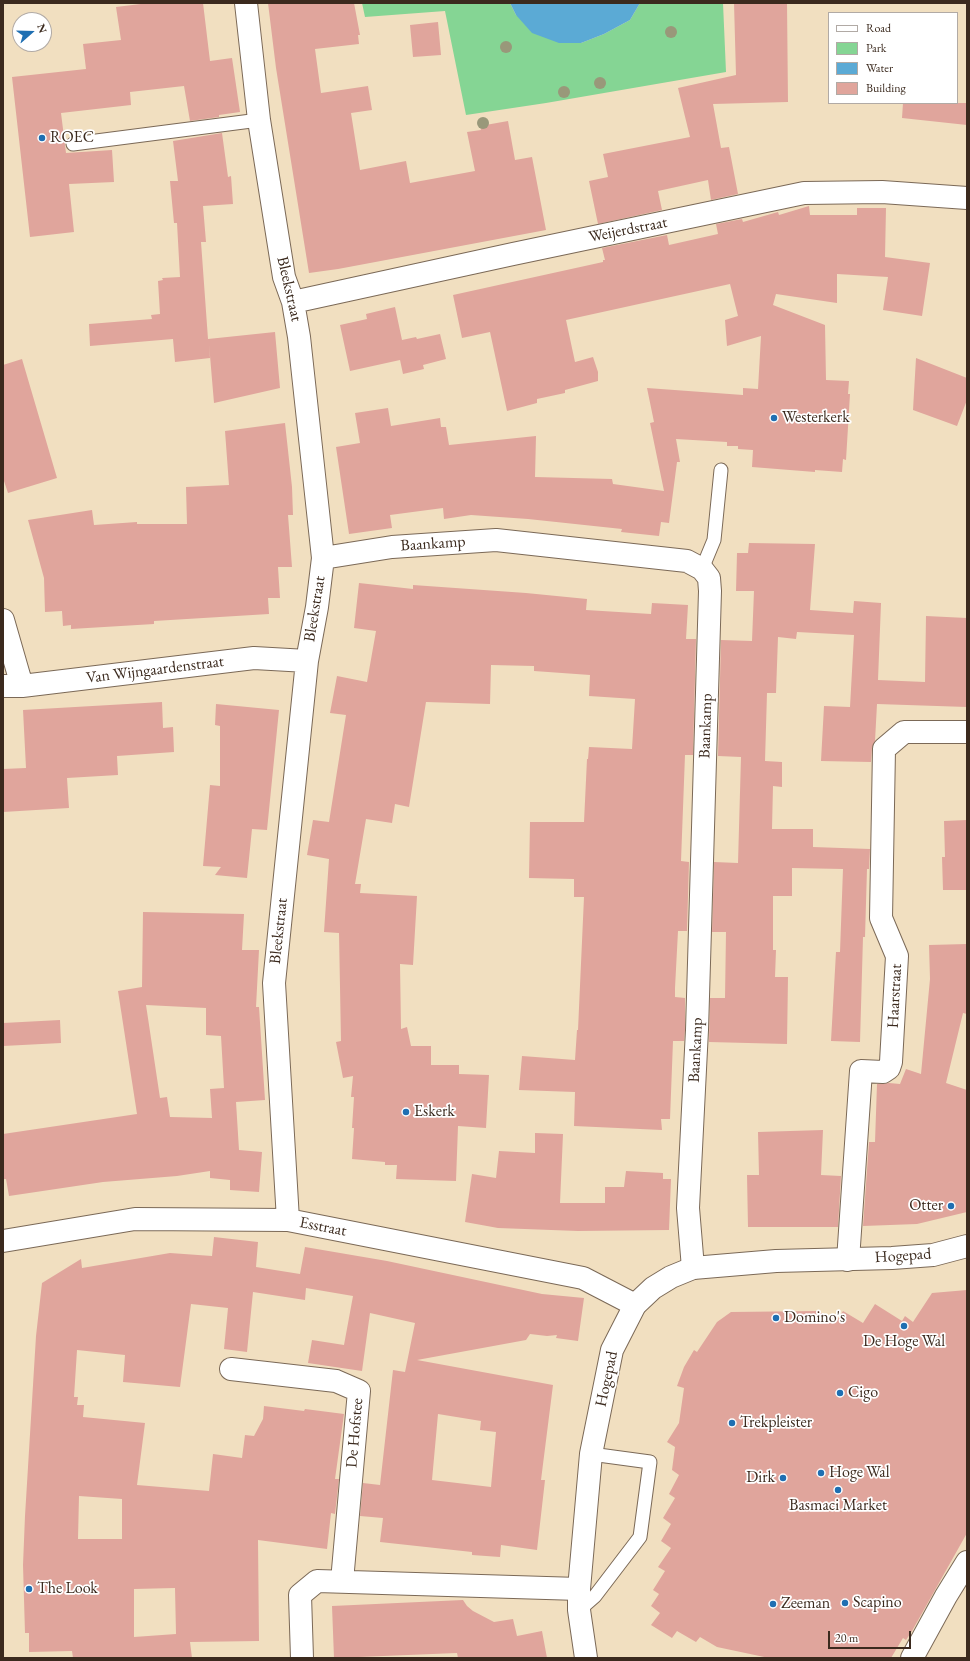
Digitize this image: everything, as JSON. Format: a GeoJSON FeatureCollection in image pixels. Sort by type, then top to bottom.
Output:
{"type":"FeatureCollection","features":[{"type":"Feature","properties":{"kind":"street","name":"Bleekstraat"},"geometry":{"type":"LineString","coordinates":[[246,3],[259,120],[284,277],[293,302],[300,337],[323,558],[317,608],[306,661],[274,983],[288,1220]]}},
{"type":"Feature","properties":{"kind":"street","name":"Weijerdstraat"},"geometry":{"type":"LineString","coordinates":[[293,302],[804,193],[882,192],[967,198]]}},
{"type":"Feature","properties":{"kind":"street","name":"Baankamp"},"geometry":{"type":"LineString","coordinates":[[323,558],[392,547],[496,540],[687,561],[702,569],[709,578],[710,591],[697,1030],[688,1208],[693,1268]]}},
{"type":"Feature","properties":{"kind":"street"},"geometry":{"type":"LineString","coordinates":[[3,620],[12,686]]}},
{"type":"Feature","properties":{"kind":"street","name":"Van Wijngaardenstraat"},"geometry":{"type":"LineString","coordinates":[[12,686],[254,658],[306,661]]}},
{"type":"Feature","properties":{"kind":"street","name":"Haarstraat"},"geometry":{"type":"LineString","coordinates":[[848,1260],[861,1071],[883,1072],[889,1068],[891,1062],[897,956],[881,918],[884,749],[904,732],[967,732]]}},
{"type":"Feature","properties":{"kind":"street","name":"Esstraat"},"geometry":{"type":"LineString","coordinates":[[3,1241],[135,1219],[288,1220],[583,1278],[635,1305]]}},
{"type":"Feature","properties":{"kind":"street","name":"Hogepad"},"geometry":{"type":"LineString","coordinates":[[586,1658],[579,1600],[592,1454],[612,1350],[635,1305],[653,1288],[671,1277],[693,1268],[776,1261],[848,1260],[933,1255],[967,1246]]}},
{"type":"Feature","properties":{"kind":"street","name":"De Hofstee"},"geometry":{"type":"LineString","coordinates":[[231,1369],[336,1381],[359,1391],[342,1581]]}},
{"type":"Feature","properties":{"kind":"street"},"geometry":{"type":"LineString","coordinates":[[912,1658],[946,1596],[967,1562]]}},
{"type":"Feature","properties":{"kind":"street"},"geometry":{"type":"LineString","coordinates":[[302,1658],[300,1595],[317,1581],[342,1581],[579,1600]]}},
{"type":"Feature","properties":{"kind":"lane"},"geometry":{"type":"LineString","coordinates":[[73,144],[259,120]]}},
{"type":"Feature","properties":{"kind":"lane"},"geometry":{"type":"LineString","coordinates":[[702,569],[714,540],[721,470]]}},
{"type":"Feature","properties":{"kind":"lane"},"geometry":{"type":"LineString","coordinates":[[579,1600],[595,1596],[640,1537],[650,1462],[592,1454]]}},
{"type":"Feature","properties":{"kind":"green space"},"geometry":{"type":"Polygon","coordinates":[[[362,3],[510,3],[516,15],[581,43],[604,34],[630,20],[640,3],[723,3],[726,72],[546,103],[466,115],[445,11],[365,17],[362,3]]]}},
{"type":"Feature","properties":{"kind":"water"},"geometry":{"type":"Polygon","coordinates":[[[510,3],[640,3],[630,20],[604,34],[581,43],[559,43],[532,33],[516,15],[510,3]]]}},
{"type":"Feature","properties":{"kind":"building"},"geometry":{"type":"Polygon","coordinates":[[[149,3],[203,3],[210,61],[232,58],[240,112],[219,115],[219,117],[190,121],[184,86],[130,92],[131,105],[61,113],[66,153],[112,150],[114,182],[69,184],[74,232],[30,237],[12,77],[86,69],[83,44],[121,40],[116,7],[149,3]]]}},
{"type":"Feature","properties":{"kind":"building"},"geometry":{"type":"Polygon","coordinates":[[[268,3],[354,3],[360,35],[358,35],[359,44],[315,49],[321,93],[368,86],[372,110],[351,113],[360,170],[406,161],[410,183],[475,171],[467,132],[481,130],[480,126],[508,121],[515,160],[532,157],[546,230],[338,269],[309,273],[276,68],[268,3]]]}},
{"type":"Feature","properties":{"kind":"building"},"geometry":{"type":"Polygon","coordinates":[[[734,3],[787,3],[788,102],[713,104],[721,148],[729,147],[738,194],[711,200],[708,180],[658,191],[662,210],[598,224],[589,181],[608,177],[603,154],[690,137],[678,88],[736,75],[734,3]]]}},
{"type":"Feature","properties":{"kind":"building"},"geometry":{"type":"Polygon","coordinates":[[[438,22],[441,55],[413,57],[410,25],[438,22]]]}},
{"type":"Feature","properties":{"kind":"building"},"geometry":{"type":"Polygon","coordinates":[[[967,103],[967,125],[902,118],[903,104],[967,103]]]}},
{"type":"Feature","properties":{"kind":"building"},"geometry":{"type":"Polygon","coordinates":[[[222,133],[228,177],[231,176],[233,204],[203,206],[206,242],[201,242],[208,339],[275,332],[280,388],[214,403],[209,344],[210,358],[175,362],[173,339],[90,346],[89,324],[152,319],[151,315],[160,314],[158,281],[163,280],[162,278],[180,277],[177,223],[174,223],[170,181],[178,181],[173,141],[222,133]]]}},
{"type":"Feature","properties":{"kind":"building"},"geometry":{"type":"Polygon","coordinates":[[[809,206],[810,215],[857,215],[857,208],[886,208],[885,257],[930,263],[922,316],[883,310],[888,277],[837,274],[837,303],[776,294],[773,305],[825,325],[826,380],[849,381],[848,394],[850,394],[846,460],[843,459],[842,472],[815,470],[815,472],[752,467],[753,450],[738,449],[738,446],[727,446],[727,442],[676,439],[680,462],[677,462],[669,523],[661,522],[659,536],[621,532],[622,529],[528,519],[471,515],[444,519],[443,508],[390,515],[392,528],[349,534],[336,447],[360,443],[355,413],[388,408],[391,426],[440,418],[441,427],[446,427],[449,445],[536,436],[535,477],[612,479],[613,484],[664,491],[650,423],[654,422],[647,388],[743,395],[743,388],[758,389],[761,336],[727,346],[725,320],[738,316],[730,284],[566,320],[575,362],[593,357],[598,372],[598,381],[565,390],[565,393],[537,399],[537,403],[507,411],[490,332],[462,338],[453,295],[603,262],[603,260],[605,260],[602,248],[667,235],[669,245],[718,234],[716,224],[742,219],[743,222],[778,212],[779,215],[809,206]]]}},
{"type":"Feature","properties":{"kind":"building"},"geometry":{"type":"Polygon","coordinates":[[[395,307],[402,340],[416,337],[417,339],[440,334],[446,359],[423,365],[424,369],[403,374],[400,360],[350,371],[340,325],[367,319],[366,314],[395,307]]]}},
{"type":"Feature","properties":{"kind":"building"},"geometry":{"type":"Polygon","coordinates":[[[916,358],[967,378],[967,400],[957,426],[913,410],[916,358]]]}},
{"type":"Feature","properties":{"kind":"building"},"geometry":{"type":"Polygon","coordinates":[[[22,359],[57,478],[8,493],[3,478],[3,365],[22,359]]]}},
{"type":"Feature","properties":{"kind":"building"},"geometry":{"type":"Polygon","coordinates":[[[285,423],[292,487],[293,515],[288,515],[292,567],[278,567],[280,598],[268,598],[269,614],[154,621],[154,624],[71,629],[71,625],[63,626],[62,611],[45,612],[44,578],[28,520],[92,510],[94,525],[137,522],[137,524],[187,524],[186,487],[229,485],[225,431],[285,423]]]}},
{"type":"Feature","properties":{"kind":"building"},"geometry":{"type":"Polygon","coordinates":[[[749,543],[815,544],[810,610],[853,613],[854,601],[881,603],[878,680],[925,682],[926,616],[967,618],[967,707],[877,704],[875,741],[872,748],[871,762],[821,761],[824,706],[850,707],[854,635],[797,632],[796,639],[778,637],[776,693],[767,693],[765,761],[782,762],[782,787],[773,786],[772,829],[813,829],[813,847],[870,849],[869,869],[867,869],[865,937],[863,937],[860,1042],[831,1041],[836,952],[840,952],[843,869],[792,868],[792,896],[773,896],[773,950],[776,950],[775,977],[788,977],[787,1044],[709,1042],[710,998],[725,998],[726,932],[712,932],[714,862],[738,863],[741,757],[718,756],[721,640],[752,641],[754,591],[736,591],[737,553],[748,553],[749,543]]]}},
{"type":"Feature","properties":{"kind":"building"},"geometry":{"type":"Polygon","coordinates":[[[359,583],[413,589],[413,585],[587,599],[586,610],[651,614],[652,603],[688,605],[686,639],[696,639],[693,755],[685,755],[681,861],[689,862],[687,931],[678,931],[675,988],[675,997],[685,998],[685,1030],[684,1041],[673,1041],[670,1119],[661,1119],[662,1130],[574,1126],[575,1092],[519,1090],[522,1056],[575,1060],[578,1030],[584,897],[574,897],[574,879],[529,878],[530,822],[584,822],[589,747],[632,749],[635,699],[589,696],[590,675],[534,671],[534,666],[491,665],[490,704],[426,702],[409,807],[395,804],[392,823],[366,819],[355,884],[361,884],[360,893],[417,896],[413,965],[400,964],[401,1029],[407,1027],[411,1046],[431,1046],[431,1065],[459,1065],[459,1074],[489,1075],[486,1128],[458,1126],[456,1181],[396,1179],[397,1165],[385,1165],[385,1162],[352,1159],[354,1097],[351,1097],[353,1076],[343,1078],[336,1042],[341,1041],[339,933],[324,932],[329,859],[307,855],[313,820],[329,822],[346,715],[330,713],[337,676],[367,682],[376,631],[354,628],[359,583]]]}},
{"type":"Feature","properties":{"kind":"building"},"geometry":{"type":"Polygon","coordinates":[[[162,702],[163,728],[173,727],[174,752],[117,756],[118,775],[67,778],[69,808],[3,812],[3,769],[26,768],[23,710],[162,702]]]}},
{"type":"Feature","properties":{"kind":"building"},"geometry":{"type":"Polygon","coordinates":[[[216,704],[279,710],[267,830],[252,829],[247,878],[215,875],[221,867],[203,866],[210,785],[220,786],[220,726],[215,725],[216,704]]]}},
{"type":"Feature","properties":{"kind":"building"},"geometry":{"type":"Polygon","coordinates":[[[967,820],[967,890],[943,890],[942,857],[945,857],[944,821],[967,820]]]}},
{"type":"Feature","properties":{"kind":"building"},"geometry":{"type":"Polygon","coordinates":[[[143,912],[244,914],[242,950],[259,950],[256,1007],[259,1007],[265,1100],[236,1102],[239,1150],[262,1152],[259,1192],[230,1190],[230,1180],[210,1178],[210,1171],[177,1176],[103,1182],[9,1196],[6,1179],[3,1179],[3,1134],[137,1114],[118,991],[142,987],[143,912]],[[146,1005],[160,1098],[167,1097],[170,1117],[212,1118],[210,1089],[224,1088],[221,1036],[206,1035],[206,1008],[146,1005]]]}},
{"type":"Feature","properties":{"kind":"building"},"geometry":{"type":"Polygon","coordinates":[[[967,944],[967,1014],[963,1013],[946,1083],[967,1090],[967,1212],[917,1224],[863,1226],[869,1142],[875,1142],[877,1084],[900,1084],[906,1069],[921,1074],[930,979],[929,945],[967,944]]]}},
{"type":"Feature","properties":{"kind":"building"},"geometry":{"type":"Polygon","coordinates":[[[60,1020],[61,1043],[3,1046],[3,1023],[60,1020]]]}},
{"type":"Feature","properties":{"kind":"building"},"geometry":{"type":"Polygon","coordinates":[[[823,1130],[821,1175],[841,1176],[838,1227],[748,1227],[747,1175],[759,1175],[758,1132],[823,1130]]]}},
{"type":"Feature","properties":{"kind":"building"},"geometry":{"type":"Polygon","coordinates":[[[535,1133],[563,1134],[560,1203],[605,1203],[605,1187],[624,1187],[626,1171],[663,1173],[663,1179],[671,1179],[669,1230],[578,1231],[498,1228],[465,1222],[472,1174],[496,1178],[499,1151],[535,1153],[535,1133]]]}},
{"type":"Feature","properties":{"kind":"building"},"geometry":{"type":"Polygon","coordinates":[[[214,1237],[258,1242],[256,1267],[300,1274],[305,1247],[387,1261],[542,1294],[584,1298],[578,1341],[556,1338],[557,1335],[547,1336],[530,1334],[526,1340],[417,1360],[553,1385],[541,1480],[545,1480],[537,1550],[501,1545],[500,1557],[472,1555],[472,1552],[380,1542],[383,1518],[360,1516],[363,1483],[380,1485],[393,1370],[405,1372],[415,1323],[370,1313],[362,1371],[308,1363],[312,1340],[344,1345],[353,1296],[306,1288],[305,1300],[253,1292],[247,1352],[224,1349],[228,1308],[191,1304],[180,1387],[123,1382],[125,1355],[77,1350],[74,1397],[78,1397],[77,1405],[84,1405],[83,1417],[145,1423],[137,1485],[209,1491],[213,1454],[242,1458],[245,1435],[254,1436],[263,1419],[264,1406],[344,1414],[335,1479],[339,1479],[335,1514],[331,1513],[327,1549],[258,1540],[259,1641],[190,1642],[192,1658],[73,1658],[72,1651],[29,1652],[29,1633],[25,1633],[23,1565],[36,1336],[42,1283],[81,1259],[82,1268],[170,1253],[212,1256],[214,1237]],[[438,1414],[432,1480],[491,1487],[496,1432],[480,1430],[481,1421],[438,1414]],[[79,1496],[78,1539],[122,1539],[122,1499],[79,1496]],[[175,1588],[134,1589],[134,1637],[176,1634],[175,1588]]]}},
{"type":"Feature","properties":{"kind":"building","name":"Hoge Wal"},"geometry":{"type":"Polygon","coordinates":[[[967,1290],[967,1533],[912,1631],[906,1640],[903,1638],[891,1658],[769,1658],[717,1647],[700,1637],[696,1642],[677,1631],[672,1638],[651,1625],[660,1613],[651,1606],[659,1594],[653,1590],[665,1571],[658,1567],[671,1548],[661,1541],[671,1524],[663,1518],[675,1498],[669,1494],[679,1475],[672,1470],[675,1447],[667,1442],[679,1423],[684,1388],[677,1386],[684,1367],[694,1350],[697,1352],[717,1322],[731,1312],[818,1311],[836,1322],[843,1311],[863,1323],[875,1304],[902,1321],[905,1316],[913,1322],[932,1293],[967,1290]]]}},
{"type":"Feature","properties":{"kind":"building"},"geometry":{"type":"Polygon","coordinates":[[[463,1600],[473,1611],[494,1622],[513,1619],[517,1636],[542,1631],[547,1658],[458,1658],[457,1653],[334,1658],[332,1606],[463,1600]]]}},
{"type":"Feature","properties":{"kind":"place","name":"ROEC"},"geometry":{"type":"Point","coordinates":[42,138]}},
{"type":"Feature","properties":{"kind":"place","name":"Westerkerk"},"geometry":{"type":"Point","coordinates":[774,418]}},
{"type":"Feature","properties":{"kind":"place","name":"Eskerk"},"geometry":{"type":"Point","coordinates":[406,1112]}},
{"type":"Feature","properties":{"kind":"place","name":"Otter"},"geometry":{"type":"Point","coordinates":[951,1206]}},
{"type":"Feature","properties":{"kind":"place","name":"Domino's"},"geometry":{"type":"Point","coordinates":[776,1318]}},
{"type":"Feature","properties":{"kind":"place","name":"De Hoge Wal"},"geometry":{"type":"Point","coordinates":[904,1326]}},
{"type":"Feature","properties":{"kind":"place","name":"Cigo"},"geometry":{"type":"Point","coordinates":[840,1393]}},
{"type":"Feature","properties":{"kind":"place","name":"Trekpleister"},"geometry":{"type":"Point","coordinates":[732,1423]}},
{"type":"Feature","properties":{"kind":"place","name":"Hoge Wal"},"geometry":{"type":"Point","coordinates":[821,1473]}},
{"type":"Feature","properties":{"kind":"place","name":"Dirk"},"geometry":{"type":"Point","coordinates":[783,1478]}},
{"type":"Feature","properties":{"kind":"place","name":"Basmaci Market"},"geometry":{"type":"Point","coordinates":[838,1490]}},
{"type":"Feature","properties":{"kind":"place","name":"The Look"},"geometry":{"type":"Point","coordinates":[29,1589]}},
{"type":"Feature","properties":{"kind":"place","name":"Scapino"},"geometry":{"type":"Point","coordinates":[845,1603]}},
{"type":"Feature","properties":{"kind":"place","name":"Zeeman"},"geometry":{"type":"Point","coordinates":[773,1604]}}]}
